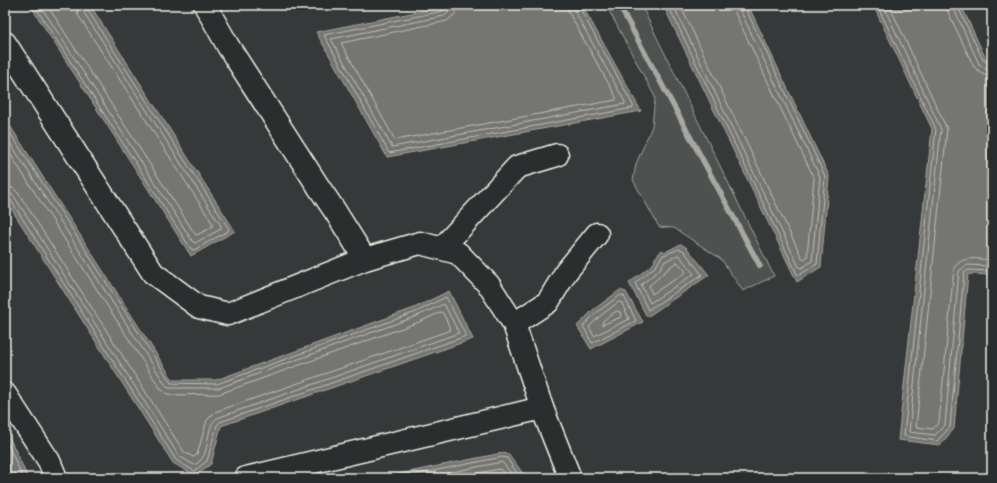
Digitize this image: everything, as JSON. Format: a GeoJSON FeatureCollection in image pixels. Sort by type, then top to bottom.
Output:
{"type":"FeatureCollection","features":[{"type":"Feature","properties":{"kind":"street"},"geometry":{"type":"LineString","coordinates":[[205,5],[228,46],[365,259]]}},
{"type":"Feature","properties":{"kind":"street"},"geometry":{"type":"LineString","coordinates":[[5,43],[153,273],[199,307],[228,314],[365,259],[420,243],[458,252],[489,285],[514,324],[542,408],[570,478]]}},
{"type":"Feature","properties":{"kind":"street"},"geometry":{"type":"LineString","coordinates":[[442,248],[517,167],[557,155]]}},
{"type":"Feature","properties":{"kind":"street"},"geometry":{"type":"LineString","coordinates":[[514,324],[548,302],[566,272],[597,234]]}},
{"type":"Feature","properties":{"kind":"street"},"geometry":{"type":"LineString","coordinates":[[5,394],[49,461],[56,478]]}},
{"type":"Feature","properties":{"kind":"street"},"geometry":{"type":"LineString","coordinates":[[246,478],[542,408]]}},
{"type":"Feature","properties":{"kind":"shaded area"},"geometry":{"type":"Polygon","coordinates":[[[606,5],[641,5],[774,276],[743,291],[721,259],[674,228],[659,227],[633,180],[636,164],[652,126],[655,97],[606,5]]]}},
{"type":"Feature","properties":{"kind":"water"},"geometry":{"type":"Polygon","coordinates":[[[30,5],[90,5],[235,231],[191,256],[30,5]]]}},
{"type":"Feature","properties":{"kind":"water"},"geometry":{"type":"Polygon","coordinates":[[[452,5],[582,5],[641,111],[387,157],[316,32],[452,5]]]}},
{"type":"Feature","properties":{"kind":"water"},"geometry":{"type":"Polygon","coordinates":[[[663,5],[748,5],[829,176],[821,267],[797,282],[663,5]]]}},
{"type":"Feature","properties":{"kind":"water"},"geometry":{"type":"Polygon","coordinates":[[[873,5],[961,5],[986,59],[992,62],[992,275],[968,274],[954,429],[940,445],[898,440],[932,129],[873,5]]]}},
{"type":"Feature","properties":{"kind":"water"},"geometry":{"type":"Polygon","coordinates":[[[5,118],[173,380],[216,380],[414,308],[449,291],[473,339],[221,426],[211,464],[195,476],[173,463],[5,199],[5,118]]]}},
{"type":"Feature","properties":{"kind":"water"},"geometry":{"type":"Polygon","coordinates":[[[681,244],[687,248],[709,275],[647,317],[629,283],[654,263],[655,258],[662,250],[665,252],[681,244]]]}},
{"type":"Feature","properties":{"kind":"water"},"geometry":{"type":"Polygon","coordinates":[[[620,290],[626,292],[643,322],[591,349],[577,326],[593,310],[620,290]]]}},
{"type":"Feature","properties":{"kind":"water"},"geometry":{"type":"Polygon","coordinates":[[[5,429],[6,430],[28,478],[5,478],[5,429]]]}},
{"type":"Feature","properties":{"kind":"water"},"geometry":{"type":"Polygon","coordinates":[[[502,453],[509,454],[524,475],[524,478],[379,478],[502,453]]]}},
{"type":"Feature","properties":{"kind":"waterway"},"geometry":{"type":"LineString","coordinates":[[619,5],[760,266]]}}]}
